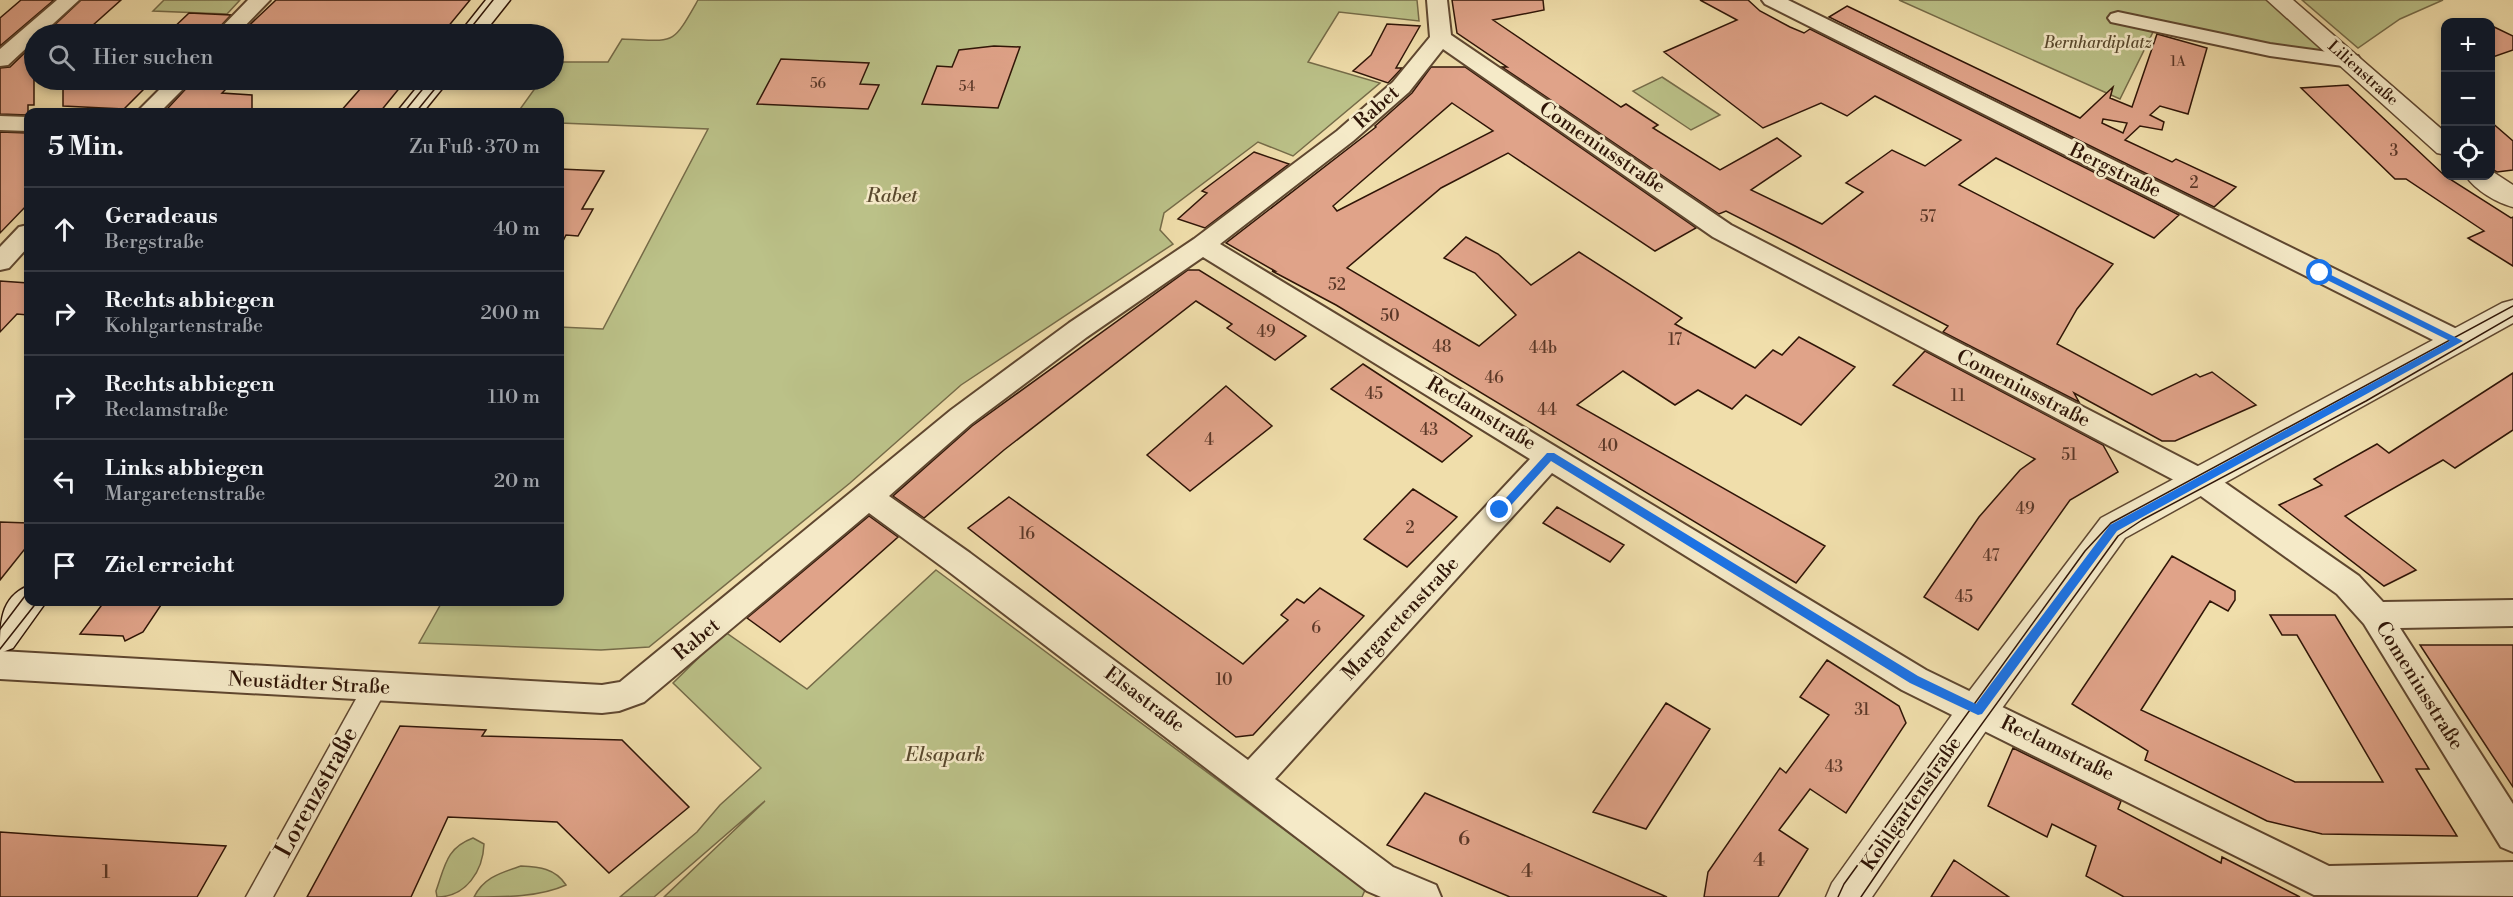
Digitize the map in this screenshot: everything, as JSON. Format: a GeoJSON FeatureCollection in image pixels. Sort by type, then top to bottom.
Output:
{"type":"FeatureCollection","features":[{"type":"Feature","properties":{"kind":"street"},"geometry":{"type":"LineString","coordinates":[[41,24],[69,0]]}},
{"type":"Feature","properties":{"kind":"street"},"geometry":{"type":"LineString","coordinates":[[235,24],[260,0]]}},
{"type":"Feature","properties":{"kind":"street"},"geometry":{"type":"LineString","coordinates":[[479,24],[498,0]]}},
{"type":"Feature","properties":{"kind":"street"},"geometry":{"type":"LineString","coordinates":[[1437,0],[1441,38]]}},
{"type":"Feature","properties":{"kind":"street","name":"Bergstraße"},"geometry":{"type":"LineString","coordinates":[[1772,0],[2458,341]]}},
{"type":"Feature","properties":{"kind":"street","name":"Lilienstraße"},"geometry":{"type":"LineString","coordinates":[[2279,0],[2441,143]]}},
{"type":"Feature","properties":{"kind":"street"},"geometry":{"type":"LineString","coordinates":[[2118,18],[2270,50],[2350,61]]}},
{"type":"Feature","properties":{"kind":"street","name":"Rabet"},"geometry":{"type":"LineString","coordinates":[[619,698],[632,692],[660,670],[961,417],[1078,330],[1203,245],[1345,136],[1401,87],[1441,38]]}},
{"type":"Feature","properties":{"kind":"street","name":"Comeniusstraße"},"geometry":{"type":"LineString","coordinates":[[1441,38],[1722,231],[1930,342],[2201,481],[2348,585],[2375,615],[2513,836]]}},
{"type":"Feature","properties":{"kind":"street"},"geometry":{"type":"LineString","coordinates":[[0,60],[24,39]]}},
{"type":"Feature","properties":{"kind":"street"},"geometry":{"type":"LineString","coordinates":[[152,108],[171,90]]}},
{"type":"Feature","properties":{"kind":"street"},"geometry":{"type":"LineString","coordinates":[[413,108],[428,90]]}},
{"type":"Feature","properties":{"kind":"street"},"geometry":{"type":"LineString","coordinates":[[0,123],[24,124]]}},
{"type":"Feature","properties":{"kind":"street"},"geometry":{"type":"LineString","coordinates":[[2486,180],[2513,198]]}},
{"type":"Feature","properties":{"kind":"street"},"geometry":{"type":"LineString","coordinates":[[0,262],[24,237]]}},
{"type":"Feature","properties":{"kind":"street","name":"Reclamstraße"},"geometry":{"type":"LineString","coordinates":[[1203,245],[1914,680],[2327,883],[2376,890],[2513,879]]}},
{"type":"Feature","properties":{"kind":"street","name":"Kohlgartenstraße"},"geometry":{"type":"LineString","coordinates":[[1847,897],[1978,710],[2113,528],[2513,310]]}},
{"type":"Feature","properties":{"kind":"street","name":"Margaretenstraße"},"geometry":{"type":"LineString","coordinates":[[1251,781],[1550,456]]}},
{"type":"Feature","properties":{"kind":"street","name":"Elsastraße"},"geometry":{"type":"LineString","coordinates":[[868,497],[959,562],[1380,879],[1423,897]]}},
{"type":"Feature","properties":{"kind":"street"},"geometry":{"type":"LineString","coordinates":[[0,638],[24,606]]}},
{"type":"Feature","properties":{"kind":"street"},"geometry":{"type":"LineString","coordinates":[[2375,615],[2513,613]]}},
{"type":"Feature","properties":{"kind":"street","name":"Neustädter Straße"},"geometry":{"type":"LineString","coordinates":[[0,665],[375,688],[619,698]]}},
{"type":"Feature","properties":{"kind":"street","name":"Lorenzstraße"},"geometry":{"type":"LineString","coordinates":[[259,897],[375,688]]}},
{"type":"Feature","properties":{"kind":"green space"},"geometry":{"type":"Polygon","coordinates":[[[164,0],[240,0],[227,14],[153,11],[164,0]]]}},
{"type":"Feature","properties":{"kind":"green space","name":"Rabet"},"geometry":{"type":"Polygon","coordinates":[[[698,0],[1417,0],[1419,21],[1339,12],[1308,62],[1380,83],[1293,156],[1258,142],[1164,213],[1160,230],[1173,244],[961,385],[850,483],[649,647],[601,650],[419,643],[440,606],[564,606],[564,327],[603,329],[708,129],[564,123],[564,108],[521,108],[534,90],[564,90],[564,62],[608,62],[622,39],[663,40],[676,34],[698,0]]]}},
{"type":"Feature","properties":{"kind":"green space","name":"Bernhardiplatz"},"geometry":{"type":"Polygon","coordinates":[[[1899,0],[2270,0],[2339,57],[2197,32],[2159,20],[2120,99],[1899,0]]]}},
{"type":"Feature","properties":{"kind":"green space"},"geometry":{"type":"Polygon","coordinates":[[[2302,0],[2443,0],[2400,19],[2358,48],[2302,0]]]}},
{"type":"Feature","properties":{"kind":"green space"},"geometry":{"type":"Polygon","coordinates":[[[1662,77],[1720,115],[1691,130],[1633,91],[1662,77]]]}},
{"type":"Feature","properties":{"kind":"green space","name":"Elsapark"},"geometry":{"type":"Polygon","coordinates":[[[936,570],[1365,890],[1362,897],[664,897],[765,801],[654,897],[620,897],[697,832],[720,805],[761,768],[673,683],[725,632],[807,689],[936,570]]]}},
{"type":"Feature","properties":{"kind":"green space"},"geometry":{"type":"Polygon","coordinates":[[[473,838],[484,844],[476,873],[471,881],[456,893],[437,897],[436,891],[448,859],[457,847],[473,838]]]}},
{"type":"Feature","properties":{"kind":"green space"},"geometry":{"type":"Polygon","coordinates":[[[521,866],[552,872],[566,885],[534,894],[474,897],[488,880],[521,866]]]}},
{"type":"Feature","properties":{"kind":"building"},"geometry":{"type":"Polygon","coordinates":[[[21,0],[54,0],[0,46],[0,18],[21,0]]]}},
{"type":"Feature","properties":{"kind":"building"},"geometry":{"type":"Polygon","coordinates":[[[81,0],[121,0],[94,24],[56,24],[81,0]]]}},
{"type":"Feature","properties":{"kind":"building"},"geometry":{"type":"Polygon","coordinates":[[[276,0],[470,0],[450,24],[251,24],[276,0]]]}},
{"type":"Feature","properties":{"kind":"building"},"geometry":{"type":"Polygon","coordinates":[[[1452,0],[1543,0],[1544,10],[1493,20],[1621,107],[1626,104],[1658,125],[1653,128],[1720,170],[1777,138],[1801,156],[1751,190],[1822,224],[1863,192],[1846,183],[1892,150],[1925,166],[1961,140],[1875,96],[1847,116],[1821,103],[1763,128],[1664,52],[1737,20],[1700,0],[1748,0],[1760,11],[1790,27],[1804,33],[1810,29],[2179,215],[2154,238],[1996,158],[1959,185],[2113,264],[2077,309],[2057,344],[2152,395],[2196,374],[2200,377],[2212,372],[2256,405],[2175,441],[2162,441],[2074,393],[2079,402],[1943,332],[1948,326],[1795,246],[1726,211],[1719,214],[1502,67],[1507,67],[1457,33],[1452,0]]]}},
{"type":"Feature","properties":{"kind":"building"},"geometry":{"type":"Polygon","coordinates":[[[1847,6],[2080,118],[2113,87],[2110,98],[2132,107],[2157,34],[2207,48],[2188,114],[2160,106],[2150,115],[2164,122],[2162,130],[2140,126],[2125,140],[2172,162],[2176,159],[2236,187],[2214,207],[1829,17],[1847,6]],[[2103,119],[2102,123],[2123,133],[2127,123],[2103,119]]]}},
{"type":"Feature","properties":{"kind":"building"},"geometry":{"type":"Polygon","coordinates":[[[189,13],[231,15],[222,24],[177,24],[189,13]]]}},
{"type":"Feature","properties":{"kind":"building"},"geometry":{"type":"Polygon","coordinates":[[[1387,24],[1420,26],[1396,68],[1402,68],[1388,83],[1353,71],[1371,55],[1387,24]]]}},
{"type":"Feature","properties":{"kind":"building"},"geometry":{"type":"Polygon","coordinates":[[[2495,27],[2513,36],[2513,50],[2495,56],[2495,27]]]}},
{"type":"Feature","properties":{"kind":"building"},"geometry":{"type":"Polygon","coordinates":[[[994,46],[1020,47],[998,108],[922,104],[937,66],[952,67],[959,50],[994,46]]]}},
{"type":"Feature","properties":{"kind":"building"},"geometry":{"type":"Polygon","coordinates":[[[24,54],[24,90],[34,90],[34,105],[24,108],[24,115],[0,114],[0,68],[10,67],[24,54]]]}},
{"type":"Feature","properties":{"kind":"building"},"geometry":{"type":"Polygon","coordinates":[[[781,59],[869,63],[860,84],[879,85],[868,109],[757,104],[781,59]]]}},
{"type":"Feature","properties":{"kind":"building"},"geometry":{"type":"Polygon","coordinates":[[[1431,67],[1465,67],[1696,228],[1655,251],[1508,153],[1441,188],[1347,268],[1479,346],[1516,315],[1475,273],[1444,258],[1466,237],[1498,254],[1531,285],[1579,252],[1682,318],[1675,324],[1755,368],[1773,350],[1782,355],[1799,337],[1855,367],[1801,425],[1746,395],[1732,409],[1698,390],[1675,405],[1623,371],[1577,405],[1825,546],[1796,583],[1336,305],[1272,271],[1275,271],[1226,243],[1376,127],[1412,93],[1431,67]],[[1452,103],[1333,206],[1337,211],[1493,131],[1452,103]]]}},
{"type":"Feature","properties":{"kind":"building"},"geometry":{"type":"Polygon","coordinates":[[[2348,85],[2441,172],[2441,180],[2451,180],[2511,218],[2513,217],[2513,266],[2468,238],[2484,231],[2406,179],[2395,179],[2301,88],[2348,85]]]}},
{"type":"Feature","properties":{"kind":"building"},"geometry":{"type":"Polygon","coordinates":[[[63,90],[143,90],[125,108],[63,106],[63,90]]]}},
{"type":"Feature","properties":{"kind":"building"},"geometry":{"type":"Polygon","coordinates":[[[185,90],[225,90],[222,93],[252,95],[252,108],[168,108],[185,90]]]}},
{"type":"Feature","properties":{"kind":"building"},"geometry":{"type":"Polygon","coordinates":[[[359,90],[398,90],[383,108],[344,108],[359,90]]]}},
{"type":"Feature","properties":{"kind":"building"},"geometry":{"type":"Polygon","coordinates":[[[2495,125],[2513,141],[2513,170],[2495,171],[2495,125]]]}},
{"type":"Feature","properties":{"kind":"building"},"geometry":{"type":"Polygon","coordinates":[[[0,132],[24,133],[24,208],[0,233],[0,132]]]}},
{"type":"Feature","properties":{"kind":"building"},"geometry":{"type":"Polygon","coordinates":[[[1254,152],[1289,164],[1205,228],[1178,219],[1207,193],[1202,191],[1254,152]]]}},
{"type":"Feature","properties":{"kind":"building"},"geometry":{"type":"Polygon","coordinates":[[[564,169],[604,171],[582,209],[593,209],[578,236],[566,235],[564,239],[564,169]]]}},
{"type":"Feature","properties":{"kind":"building"},"geometry":{"type":"Polygon","coordinates":[[[1188,270],[1199,270],[1306,336],[1275,360],[1227,328],[1232,324],[1196,301],[1004,450],[924,518],[893,496],[972,426],[1188,270]]]}},
{"type":"Feature","properties":{"kind":"building"},"geometry":{"type":"Polygon","coordinates":[[[0,281],[24,283],[24,315],[17,314],[0,332],[0,281]]]}},
{"type":"Feature","properties":{"kind":"building"},"geometry":{"type":"Polygon","coordinates":[[[1925,351],[2103,445],[2118,472],[2070,500],[1978,630],[1924,597],[1979,517],[2020,470],[2035,459],[1893,385],[1925,351]]]}},
{"type":"Feature","properties":{"kind":"building"},"geometry":{"type":"Polygon","coordinates":[[[1363,364],[1472,436],[1442,462],[1331,389],[1363,364]]]}},
{"type":"Feature","properties":{"kind":"building"},"geometry":{"type":"Polygon","coordinates":[[[2513,373],[2513,430],[2455,468],[2443,460],[2345,516],[2416,570],[2384,586],[2279,505],[2322,485],[2314,479],[2377,444],[2389,453],[2513,373]]]}},
{"type":"Feature","properties":{"kind":"building"},"geometry":{"type":"Polygon","coordinates":[[[1226,386],[1272,426],[1190,491],[1147,455],[1226,386]]]}},
{"type":"Feature","properties":{"kind":"building"},"geometry":{"type":"Polygon","coordinates":[[[1413,489],[1457,517],[1407,567],[1364,539],[1413,489]]]}},
{"type":"Feature","properties":{"kind":"building"},"geometry":{"type":"Polygon","coordinates":[[[1009,497],[1243,664],[1288,620],[1281,615],[1297,599],[1304,603],[1320,588],[1364,616],[1253,735],[1236,737],[968,528],[1009,497]]]}},
{"type":"Feature","properties":{"kind":"building"},"geometry":{"type":"Polygon","coordinates":[[[1557,507],[1624,545],[1610,562],[1543,523],[1557,507]]]}},
{"type":"Feature","properties":{"kind":"building"},"geometry":{"type":"Polygon","coordinates":[[[869,516],[898,537],[780,642],[747,618],[869,516]]]}},
{"type":"Feature","properties":{"kind":"building"},"geometry":{"type":"Polygon","coordinates":[[[0,522],[24,523],[24,550],[0,580],[0,522]]]}},
{"type":"Feature","properties":{"kind":"building"},"geometry":{"type":"Polygon","coordinates":[[[2172,556],[2235,591],[2235,600],[2228,611],[2210,601],[2141,710],[2295,782],[2383,782],[2297,635],[2282,635],[2270,615],[2335,615],[2429,769],[2416,769],[2457,836],[2322,834],[2267,821],[2145,760],[2148,751],[2072,704],[2172,556]]]}},
{"type":"Feature","properties":{"kind":"building"},"geometry":{"type":"Polygon","coordinates":[[[101,606],[160,606],[143,632],[125,641],[123,636],[80,634],[101,606]]]}},
{"type":"Feature","properties":{"kind":"building"},"geometry":{"type":"Polygon","coordinates":[[[2420,645],[2513,645],[2513,787],[2473,726],[2420,645]]]}},
{"type":"Feature","properties":{"kind":"building"},"geometry":{"type":"Polygon","coordinates":[[[1827,660],[1899,706],[1906,723],[1846,813],[1810,789],[1779,830],[1808,849],[1778,897],[1704,897],[1708,872],[1780,768],[1786,773],[1829,715],[1800,697],[1827,660]]]}},
{"type":"Feature","properties":{"kind":"building"},"geometry":{"type":"Polygon","coordinates":[[[1666,703],[1710,729],[1646,829],[1593,812],[1666,703]]]}},
{"type":"Feature","properties":{"kind":"building"},"geometry":{"type":"Polygon","coordinates":[[[400,726],[486,730],[482,736],[622,740],[689,807],[609,873],[557,822],[448,817],[411,897],[307,897],[400,726]]]}},
{"type":"Feature","properties":{"kind":"building"},"geometry":{"type":"Polygon","coordinates":[[[2013,748],[2121,801],[2118,809],[2221,863],[2222,857],[2300,897],[2124,897],[2086,876],[2096,846],[2052,824],[2047,837],[1988,806],[2013,748]]]}},
{"type":"Feature","properties":{"kind":"building"},"geometry":{"type":"Polygon","coordinates":[[[1425,793],[1667,897],[1510,897],[1387,845],[1425,793]]]}},
{"type":"Feature","properties":{"kind":"building"},"geometry":{"type":"Polygon","coordinates":[[[0,832],[226,846],[197,897],[0,897],[0,832]]]}},
{"type":"Feature","properties":{"kind":"building"},"geometry":{"type":"Polygon","coordinates":[[[1954,860],[2009,897],[1931,897],[1954,860]]]}},
{"type":"Feature","properties":{"kind":"tram line"},"geometry":{"type":"LineString","coordinates":[[474,24],[493,0]]}},
{"type":"Feature","properties":{"kind":"tram line"},"geometry":{"type":"LineString","coordinates":[[407,108],[422,90]]}},
{"type":"Feature","properties":{"kind":"tram line"},"geometry":{"type":"LineString","coordinates":[[419,108],[434,90]]}},
{"type":"Feature","properties":{"kind":"tram line"},"geometry":{"type":"LineString","coordinates":[[1838,897],[1844,884],[2085,551],[2111,523],[2513,306]]}},
{"type":"Feature","properties":{"kind":"tram line"},"geometry":{"type":"LineString","coordinates":[[1861,897],[1929,797],[2118,536],[2142,520],[2366,401],[2513,316]]}},
{"type":"Feature","properties":{"kind":"tram line"},"geometry":{"type":"LineString","coordinates":[[0,629],[24,597]]}},
{"type":"Feature","properties":{"kind":"tram line"},"geometry":{"type":"LineString","coordinates":[[0,649],[34,606]]}},
{"type":"Feature","properties":{"kind":"route"},"geometry":{"type":"LineString","coordinates":[[1500,510],[1550,456],[1914,680],[1978,710],[2113,528],[2458,341],[2320,273]]}}]}
